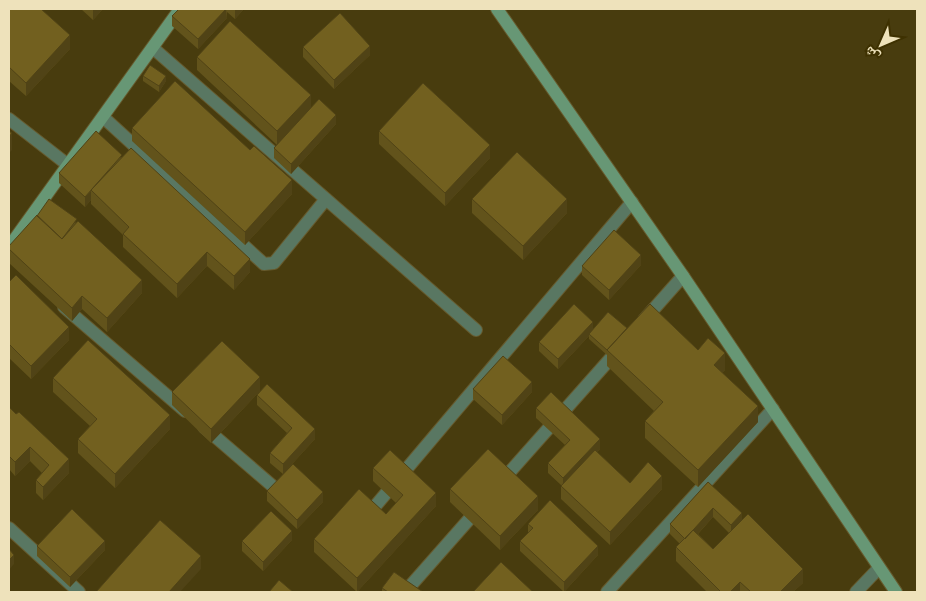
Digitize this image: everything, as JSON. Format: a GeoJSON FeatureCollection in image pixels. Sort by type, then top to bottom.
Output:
{"type":"FeatureCollection","features":[{"type":"Feature","properties":{"kind":"street"},"geometry":{"type":"LineString","coordinates":[[9,247],[180,9]]}},
{"type":"Feature","properties":{"kind":"street"},"geometry":{"type":"LineString","coordinates":[[497,9],[683,276],[896,592]]}},
{"type":"Feature","properties":{"kind":"street"},"geometry":{"type":"LineString","coordinates":[[153,48],[476,330]]}},
{"type":"Feature","properties":{"kind":"street"},"geometry":{"type":"LineString","coordinates":[[103,117],[264,264],[274,263],[326,200]]}},
{"type":"Feature","properties":{"kind":"street"},"geometry":{"type":"LineString","coordinates":[[9,119],[68,165]]}},
{"type":"Feature","properties":{"kind":"street"},"geometry":{"type":"LineString","coordinates":[[356,530],[632,202]]}},
{"type":"Feature","properties":{"kind":"street"},"geometry":{"type":"LineString","coordinates":[[638,328],[683,276]]}},
{"type":"Feature","properties":{"kind":"street"},"geometry":{"type":"LineString","coordinates":[[53,297],[276,489]]}},
{"type":"Feature","properties":{"kind":"street"},"geometry":{"type":"LineString","coordinates":[[405,592],[625,342]]}},
{"type":"Feature","properties":{"kind":"street"},"geometry":{"type":"LineString","coordinates":[[607,592],[772,410]]}},
{"type":"Feature","properties":{"kind":"street"},"geometry":{"type":"LineString","coordinates":[[9,528],[79,592]]}},
{"type":"Feature","properties":{"kind":"street"},"geometry":{"type":"LineString","coordinates":[[856,592],[879,568]]}},
{"type":"Feature","properties":{"kind":"building"},"geometry":{"type":"Polygon","coordinates":[[[9,9],[41,9],[70,35],[26,83],[9,67],[9,9]]]}},
{"type":"Feature","properties":{"kind":"building"},"geometry":{"type":"Polygon","coordinates":[[[179,9],[226,9],[198,39],[172,16],[179,9]]]}},
{"type":"Feature","properties":{"kind":"building"},"geometry":{"type":"Polygon","coordinates":[[[340,13],[370,46],[334,80],[303,47],[340,13]]]}},
{"type":"Feature","properties":{"kind":"building"},"geometry":{"type":"Polygon","coordinates":[[[230,21],[311,95],[277,131],[197,57],[230,21]]]}},
{"type":"Feature","properties":{"kind":"building"},"geometry":{"type":"Polygon","coordinates":[[[150,65],[166,76],[159,86],[143,76],[150,65]]]}},
{"type":"Feature","properties":{"kind":"building"},"geometry":{"type":"Polygon","coordinates":[[[175,81],[250,150],[254,146],[292,180],[245,232],[132,128],[175,81]]]}},
{"type":"Feature","properties":{"kind":"building"},"geometry":{"type":"Polygon","coordinates":[[[423,83],[490,145],[445,193],[379,131],[423,83]]]}},
{"type":"Feature","properties":{"kind":"building"},"geometry":{"type":"Polygon","coordinates":[[[319,99],[336,115],[291,164],[274,148],[319,99]]]}},
{"type":"Feature","properties":{"kind":"building"},"geometry":{"type":"Polygon","coordinates":[[[96,131],[122,155],[85,197],[59,173],[96,131]]]}},
{"type":"Feature","properties":{"kind":"building"},"geometry":{"type":"Polygon","coordinates":[[[131,148],[250,259],[234,276],[207,252],[177,284],[123,234],[129,227],[91,190],[131,148]]]}},
{"type":"Feature","properties":{"kind":"building"},"geometry":{"type":"Polygon","coordinates":[[[517,152],[567,199],[523,246],[472,199],[517,152]]]}},
{"type":"Feature","properties":{"kind":"building"},"geometry":{"type":"Polygon","coordinates":[[[49,199],[77,219],[62,239],[37,216],[49,199]]]}},
{"type":"Feature","properties":{"kind":"building"},"geometry":{"type":"Polygon","coordinates":[[[37,215],[62,239],[78,221],[142,280],[107,318],[82,296],[72,308],[9,249],[9,246],[37,215]]]}},
{"type":"Feature","properties":{"kind":"building"},"geometry":{"type":"Polygon","coordinates":[[[614,230],[641,255],[609,290],[582,266],[614,230]]]}},
{"type":"Feature","properties":{"kind":"building"},"geometry":{"type":"Polygon","coordinates":[[[16,275],[69,327],[31,366],[9,344],[9,282],[16,275]]]}},
{"type":"Feature","properties":{"kind":"building"},"geometry":{"type":"Polygon","coordinates":[[[574,304],[593,322],[558,359],[539,342],[574,304]]]}},
{"type":"Feature","properties":{"kind":"building"},"geometry":{"type":"Polygon","coordinates":[[[650,304],[698,350],[708,338],[725,353],[714,365],[758,406],[698,470],[645,421],[663,402],[607,350],[650,304]]]}},
{"type":"Feature","properties":{"kind":"building"},"geometry":{"type":"Polygon","coordinates":[[[608,312],[627,328],[607,350],[589,334],[608,312]]]}},
{"type":"Feature","properties":{"kind":"building"},"geometry":{"type":"Polygon","coordinates":[[[88,340],[170,415],[115,474],[78,439],[97,419],[53,378],[88,340]]]}},
{"type":"Feature","properties":{"kind":"building"},"geometry":{"type":"Polygon","coordinates":[[[222,341],[260,377],[211,429],[172,392],[222,341]]]}},
{"type":"Feature","properties":{"kind":"building"},"geometry":{"type":"Polygon","coordinates":[[[503,356],[532,382],[502,415],[473,389],[503,356]]]}},
{"type":"Feature","properties":{"kind":"building"},"geometry":{"type":"Polygon","coordinates":[[[267,384],[315,429],[283,464],[270,453],[292,428],[257,395],[267,384]]]}},
{"type":"Feature","properties":{"kind":"building"},"geometry":{"type":"Polygon","coordinates":[[[551,392],[600,439],[563,478],[548,463],[570,440],[536,408],[551,392]]]}},
{"type":"Feature","properties":{"kind":"building"},"geometry":{"type":"Polygon","coordinates":[[[9,407],[16,414],[19,412],[69,459],[43,487],[36,480],[49,465],[30,447],[15,462],[9,456],[9,407]]]}},
{"type":"Feature","properties":{"kind":"building"},"geometry":{"type":"Polygon","coordinates":[[[488,449],[538,496],[500,536],[450,489],[488,449]]]}},
{"type":"Feature","properties":{"kind":"building"},"geometry":{"type":"Polygon","coordinates":[[[390,450],[436,493],[357,578],[314,539],[359,489],[386,514],[403,495],[373,468],[390,450]]]}},
{"type":"Feature","properties":{"kind":"building"},"geometry":{"type":"Polygon","coordinates":[[[595,450],[630,483],[648,462],[662,476],[610,532],[561,486],[595,450]]]}},
{"type":"Feature","properties":{"kind":"building"},"geometry":{"type":"Polygon","coordinates":[[[293,464],[323,492],[297,520],[267,491],[293,464]]]}},
{"type":"Feature","properties":{"kind":"building"},"geometry":{"type":"Polygon","coordinates":[[[708,482],[742,513],[731,525],[713,508],[685,539],[670,524],[708,482]]]}},
{"type":"Feature","properties":{"kind":"building"},"geometry":{"type":"Polygon","coordinates":[[[550,500],[598,546],[564,582],[520,541],[533,528],[528,524],[550,500]]]}},
{"type":"Feature","properties":{"kind":"building"},"geometry":{"type":"Polygon","coordinates":[[[72,509],[105,541],[70,577],[37,546],[72,509]]]}},
{"type":"Feature","properties":{"kind":"building"},"geometry":{"type":"Polygon","coordinates":[[[271,511],[292,531],[263,562],[242,541],[271,511]]]}},
{"type":"Feature","properties":{"kind":"building"},"geometry":{"type":"Polygon","coordinates":[[[748,514],[803,569],[780,592],[751,592],[740,582],[730,592],[721,592],[676,547],[693,530],[713,549],[748,514]]]}},
{"type":"Feature","properties":{"kind":"building"},"geometry":{"type":"Polygon","coordinates":[[[160,520],[201,556],[169,592],[96,592],[160,520]]]}},
{"type":"Feature","properties":{"kind":"building"},"geometry":{"type":"Polygon","coordinates":[[[9,549],[14,555],[9,560],[9,549]]]}},
{"type":"Feature","properties":{"kind":"building"},"geometry":{"type":"Polygon","coordinates":[[[501,562],[533,592],[473,592],[501,562]]]}},
{"type":"Feature","properties":{"kind":"building"},"geometry":{"type":"Polygon","coordinates":[[[394,572],[423,592],[388,592],[382,588],[394,572]]]}},
{"type":"Feature","properties":{"kind":"building"},"geometry":{"type":"Polygon","coordinates":[[[279,580],[293,592],[269,592],[279,580]]]}}]}
